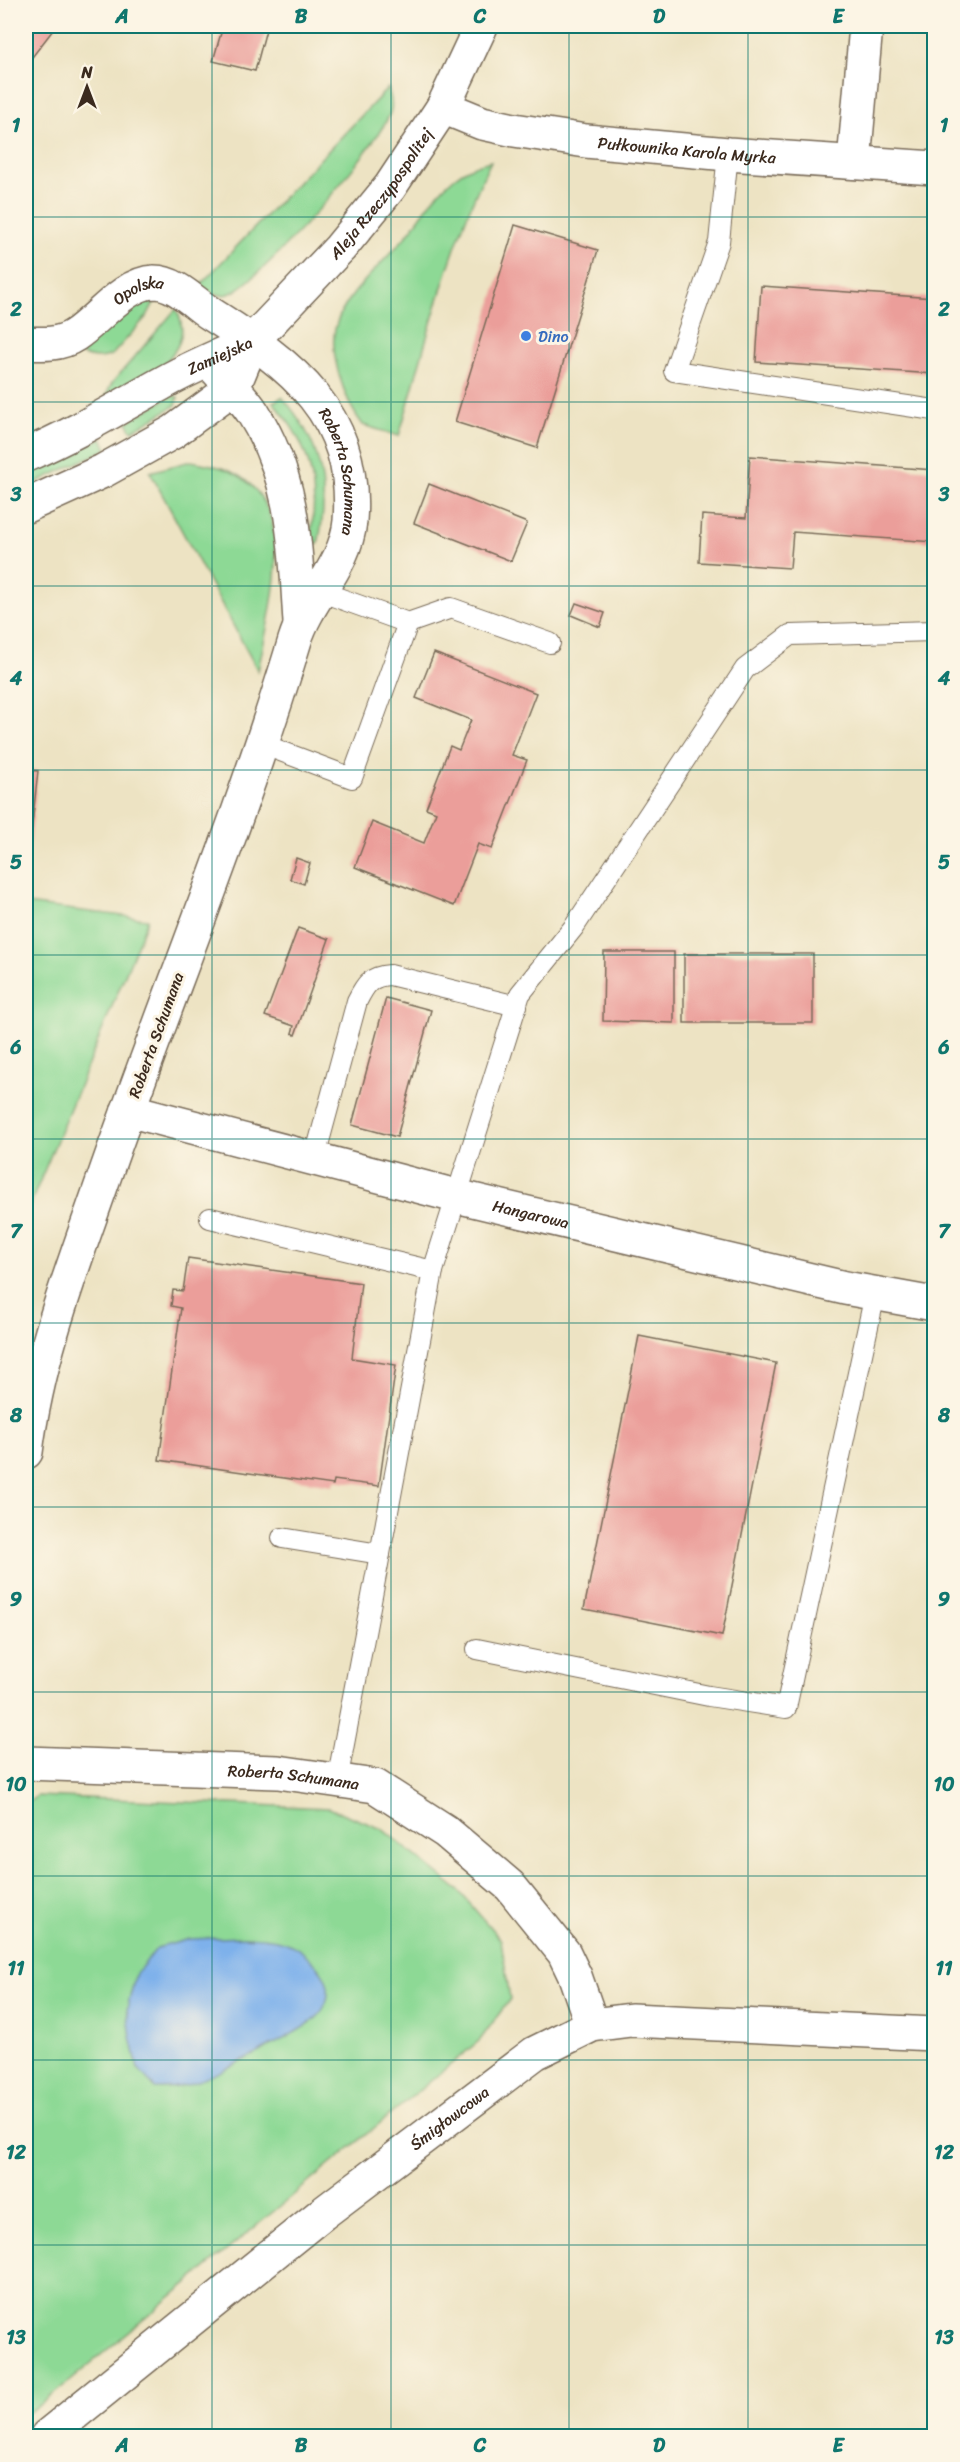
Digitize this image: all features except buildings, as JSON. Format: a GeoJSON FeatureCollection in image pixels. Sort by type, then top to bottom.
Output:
{"type":"FeatureCollection","features":[{"type":"Feature","properties":{"kind":"street","name":"Aleja Rzeczypospolitej"},"geometry":{"type":"LineString","coordinates":[[253,340],[340,248],[390,187],[443,106],[481,26]]}},
{"type":"Feature","properties":{"kind":"street"},"geometry":{"type":"LineString","coordinates":[[854,162],[866,26]]}},
{"type":"Feature","properties":{"kind":"street","name":"Pułkownika Karola Myrka"},"geometry":{"type":"LineString","coordinates":[[443,106],[482,123],[586,141],[728,154],[934,168]]}},
{"type":"Feature","properties":{"kind":"street","name":"Opolska"},"geometry":{"type":"LineString","coordinates":[[26,343],[50,344],[74,337],[133,288],[155,282],[177,289],[253,340]]}},
{"type":"Feature","properties":{"kind":"street","name":"Zamiejska"},"geometry":{"type":"LineString","coordinates":[[26,455],[70,435],[163,383],[253,340]]}},
{"type":"Feature","properties":{"kind":"street","name":"Zamiejska"},"geometry":{"type":"LineString","coordinates":[[26,506],[103,471],[173,432],[233,388],[253,340]]}},
{"type":"Feature","properties":{"kind":"street","name":"Roberta Schumana"},"geometry":{"type":"LineString","coordinates":[[26,1452],[31,1410],[51,1330],[128,1110],[262,744],[300,622],[346,547],[351,496],[347,465],[339,433],[324,407],[288,369],[253,340]]}},
{"type":"Feature","properties":{"kind":"street","name":"Roberta Schumana"},"geometry":{"type":"LineString","coordinates":[[209,361],[252,412],[280,469],[292,509],[300,622]]}},
{"type":"Feature","properties":{"kind":"street","name":"Hangarowa"},"geometry":{"type":"LineString","coordinates":[[128,1110],[456,1196],[875,1294],[934,1304]]}},
{"type":"Feature","properties":{"kind":"street","name":"Roberta Schumana"},"geometry":{"type":"LineString","coordinates":[[26,1763],[278,1772],[375,1786],[445,1830],[510,1886],[564,1953],[575,1976],[592,2025]]}},
{"type":"Feature","properties":{"kind":"street","name":"Śmigłowcowa"},"geometry":{"type":"LineString","coordinates":[[51,2435],[322,2214],[535,2053],[592,2025],[631,2020],[934,2034]]}},
{"type":"Feature","properties":{"kind":"lane"},"geometry":{"type":"LineString","coordinates":[[728,154],[719,242],[674,371],[934,410]]}},
{"type":"Feature","properties":{"kind":"lane"},"geometry":{"type":"LineString","coordinates":[[319,591],[408,623],[451,608],[550,643]]}},
{"type":"Feature","properties":{"kind":"lane"},"geometry":{"type":"LineString","coordinates":[[262,744],[352,778],[408,623]]}},
{"type":"Feature","properties":{"kind":"lane"},"geometry":{"type":"LineString","coordinates":[[337,1781],[433,1271],[520,994],[574,927],[746,669],[790,635],[934,631]]}},
{"type":"Feature","properties":{"kind":"lane"},"geometry":{"type":"LineString","coordinates":[[314,1160],[357,1001],[364,986],[371,979],[390,975],[516,1006]]}},
{"type":"Feature","properties":{"kind":"lane"},"geometry":{"type":"LineString","coordinates":[[210,1218],[433,1271]]}},
{"type":"Feature","properties":{"kind":"lane"},"geometry":{"type":"LineString","coordinates":[[477,1649],[709,1696],[786,1708],[875,1294]]}},
{"type":"Feature","properties":{"kind":"lane"},"geometry":{"type":"LineString","coordinates":[[282,1538],[380,1554]]}},
{"type":"Feature","properties":{"kind":"green space"},"geometry":{"type":"Polygon","coordinates":[[[388,88],[392,107],[383,126],[344,180],[290,241],[265,267],[228,294],[212,294],[198,287],[388,88]]]}},
{"type":"Feature","properties":{"kind":"green space"},"geometry":{"type":"Polygon","coordinates":[[[491,161],[450,262],[399,436],[363,425],[345,393],[337,366],[334,340],[339,316],[355,291],[407,235],[447,184],[467,169],[491,161]]]}},
{"type":"Feature","properties":{"kind":"green space"},"geometry":{"type":"Polygon","coordinates":[[[157,297],[147,316],[113,354],[94,358],[75,351],[130,304],[157,297]]]}},
{"type":"Feature","properties":{"kind":"green space"},"geometry":{"type":"Polygon","coordinates":[[[176,309],[182,325],[180,339],[174,352],[150,375],[108,400],[106,395],[112,383],[176,309]]]}},
{"type":"Feature","properties":{"kind":"green space"},"geometry":{"type":"Polygon","coordinates":[[[172,395],[178,397],[176,405],[132,431],[127,422],[172,395]]]}},
{"type":"Feature","properties":{"kind":"green space"},"geometry":{"type":"Polygon","coordinates":[[[282,397],[306,431],[320,466],[323,503],[318,544],[309,542],[314,503],[310,467],[296,435],[273,402],[282,397]]]}},
{"type":"Feature","properties":{"kind":"green space"},"geometry":{"type":"Polygon","coordinates":[[[102,438],[107,449],[26,487],[26,474],[102,438]]]}},
{"type":"Feature","properties":{"kind":"green space"},"geometry":{"type":"Polygon","coordinates":[[[191,461],[222,468],[248,482],[265,503],[273,528],[276,557],[274,587],[258,671],[150,472],[191,461]]]}},
{"type":"Feature","properties":{"kind":"green space"},"geometry":{"type":"Polygon","coordinates":[[[26,904],[148,919],[26,1215],[26,904]]]}},
{"type":"Feature","properties":{"kind":"green space"},"geometry":{"type":"Polygon","coordinates":[[[37,1796],[329,1808],[382,1829],[459,1891],[501,1940],[510,1999],[480,2040],[43,2403],[26,2414],[26,1804],[37,1796]]]}},
{"type":"Feature","properties":{"kind":"water"},"geometry":{"type":"Polygon","coordinates":[[[243,1937],[274,1939],[291,1945],[308,1956],[327,1982],[327,2000],[320,2014],[297,2031],[233,2065],[183,2086],[155,2088],[138,2068],[131,2037],[127,2008],[136,1974],[157,1948],[190,1939],[243,1937]]]}},
{"type":"Feature","properties":{"kind":"place","name":"Dino"},"geometry":{"type":"Point","coordinates":[526,336]}}]}
